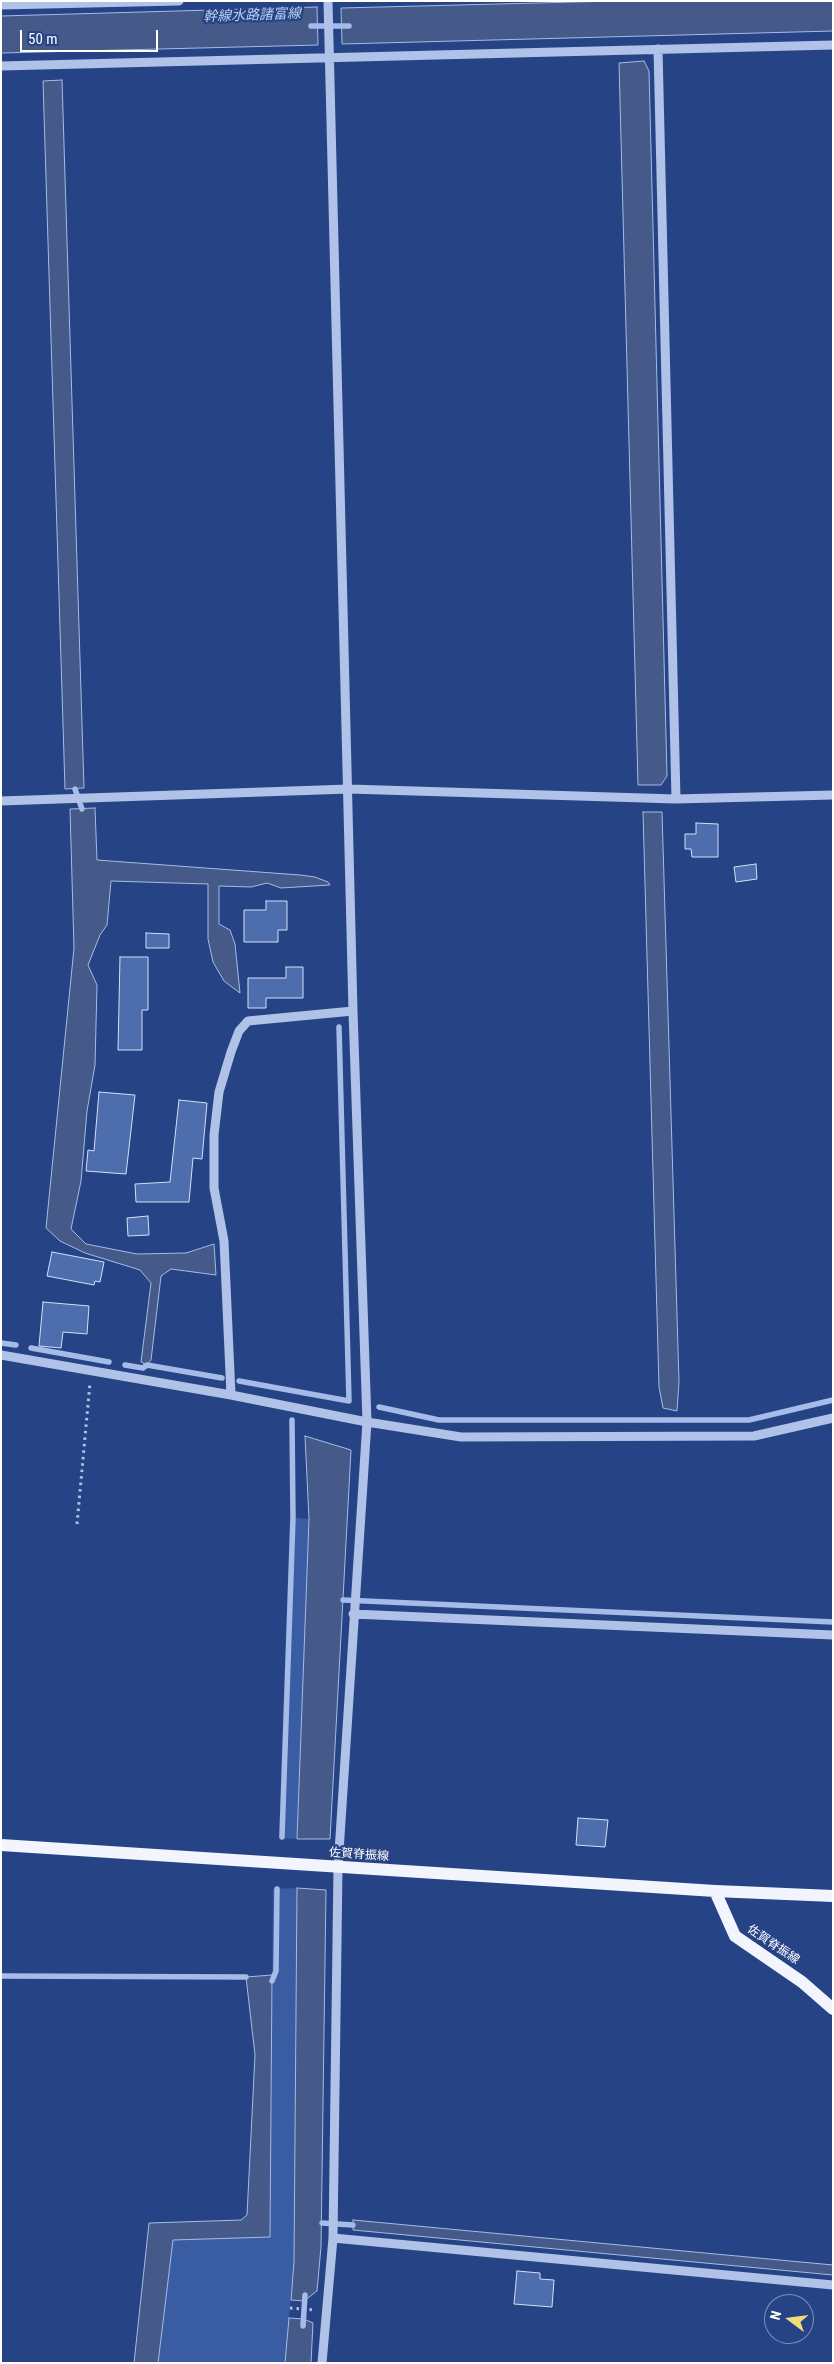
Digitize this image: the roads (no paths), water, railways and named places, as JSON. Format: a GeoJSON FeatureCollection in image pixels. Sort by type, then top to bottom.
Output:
{"type":"FeatureCollection","features":[{"type":"Feature","properties":{"kind":"main road","name":"佐賀脊振線"},"geometry":{"type":"LineString","coordinates":[[1,1845],[715,1892],[833,1896]]}},
{"type":"Feature","properties":{"kind":"main road","name":"佐賀脊振線"},"geometry":{"type":"LineString","coordinates":[[715,1892],[735,1936],[802,1982],[833,2009]]}},
{"type":"Feature","properties":{"kind":"street"},"geometry":{"type":"LineString","coordinates":[[1,6],[179,1]]}},
{"type":"Feature","properties":{"kind":"street"},"geometry":{"type":"LineString","coordinates":[[322,2363],[333,2238],[338,1867],[366,1422],[353,1011],[328,1]]}},
{"type":"Feature","properties":{"kind":"street"},"geometry":{"type":"LineString","coordinates":[[1,66],[329,56],[833,45]]}},
{"type":"Feature","properties":{"kind":"street"},"geometry":{"type":"LineString","coordinates":[[658,49],[676,799]]}},
{"type":"Feature","properties":{"kind":"street"},"geometry":{"type":"LineString","coordinates":[[1,801],[348,788],[676,799],[833,796]]}},
{"type":"Feature","properties":{"kind":"street"},"geometry":{"type":"LineString","coordinates":[[231,1395],[224,1241],[214,1188],[214,1135],[219,1092],[229,1060],[240,1031],[248,1021],[353,1011]]}},
{"type":"Feature","properties":{"kind":"street"},"geometry":{"type":"LineString","coordinates":[[1,1355],[231,1395],[366,1422],[461,1437],[754,1436],[833,1418]]}},
{"type":"Feature","properties":{"kind":"street"},"geometry":{"type":"LineString","coordinates":[[353,1614],[833,1635]]}},
{"type":"Feature","properties":{"kind":"street"},"geometry":{"type":"LineString","coordinates":[[333,2238],[833,2284]]}},
{"type":"Feature","properties":{"kind":"water"},"geometry":{"type":"Polygon","coordinates":[[[615,1],[833,1],[833,31],[342,44],[341,8],[615,1]]]}},
{"type":"Feature","properties":{"kind":"water"},"geometry":{"type":"Polygon","coordinates":[[[317,7],[318,45],[1,53],[1,16],[317,7]]]}},
{"type":"Feature","properties":{"kind":"water"},"geometry":{"type":"Polygon","coordinates":[[[644,61],[649,71],[667,776],[661,785],[638,785],[619,63],[644,61]]]}},
{"type":"Feature","properties":{"kind":"water"},"geometry":{"type":"Polygon","coordinates":[[[62,80],[84,788],[65,789],[43,81],[62,80]]]}},
{"type":"Feature","properties":{"kind":"water"},"geometry":{"type":"Polygon","coordinates":[[[95,808],[97,860],[300,875],[315,877],[328,882],[330,885],[281,888],[267,883],[251,887],[219,886],[219,924],[230,930],[235,944],[240,993],[224,981],[213,962],[208,939],[208,884],[111,881],[107,925],[100,935],[88,965],[97,985],[95,1065],[87,1111],[81,1181],[71,1229],[86,1244],[137,1254],[186,1253],[214,1244],[216,1275],[171,1269],[161,1276],[151,1360],[147,1365],[141,1362],[151,1283],[140,1270],[85,1253],[60,1241],[46,1228],[74,948],[70,809],[95,808]]]}},
{"type":"Feature","properties":{"kind":"water"},"geometry":{"type":"Polygon","coordinates":[[[643,812],[662,812],[679,1382],[677,1411],[663,1408],[659,1387],[643,812]]]}},
{"type":"Feature","properties":{"kind":"water"},"geometry":{"type":"Polygon","coordinates":[[[305,1436],[351,1450],[330,1839],[297,1839],[309,1519],[305,1436]]]}},
{"type":"Feature","properties":{"kind":"water"},"geometry":{"type":"Polygon","coordinates":[[[297,1888],[326,1890],[321,2247],[317,2291],[304,2301],[291,2300],[294,2262],[297,1888]]]}},
{"type":"Feature","properties":{"kind":"water"},"geometry":{"type":"Polygon","coordinates":[[[272,1975],[270,2237],[173,2240],[158,2363],[134,2363],[149,2223],[241,2220],[247,2215],[255,2055],[246,1977],[272,1975]]]}},
{"type":"Feature","properties":{"kind":"water"},"geometry":{"type":"Polygon","coordinates":[[[353,2220],[833,2265],[833,2275],[353,2230],[353,2220]]]}},
{"type":"Feature","properties":{"kind":"water"},"geometry":{"type":"Polygon","coordinates":[[[289,2318],[304,2319],[313,2323],[311,2363],[285,2363],[289,2318]]]}},
{"type":"Feature","properties":{"kind":"waterway","name":"幹線水路諸富線"},"geometry":{"type":"LineString","coordinates":[[311,26],[349,26]]}},
{"type":"Feature","properties":{"kind":"waterway"},"geometry":{"type":"LineString","coordinates":[[75,789],[82,809]]}},
{"type":"Feature","properties":{"kind":"waterway"},"geometry":{"type":"LineString","coordinates":[[239,1381],[349,1401],[339,1027]]}},
{"type":"Feature","properties":{"kind":"waterway"},"geometry":{"type":"LineString","coordinates":[[1,1343],[16,1345]]}},
{"type":"Feature","properties":{"kind":"waterway"},"geometry":{"type":"LineString","coordinates":[[31,1348],[109,1362]]}},
{"type":"Feature","properties":{"kind":"waterway"},"geometry":{"type":"LineString","coordinates":[[125,1365],[143,1368],[147,1365],[222,1378]]}},
{"type":"Feature","properties":{"kind":"waterway"},"geometry":{"type":"LineString","coordinates":[[379,1407],[439,1420],[749,1420],[833,1400]]}},
{"type":"Feature","properties":{"kind":"waterway"},"geometry":{"type":"LineString","coordinates":[[282,1837],[293,1518],[292,1420]]}},
{"type":"Feature","properties":{"kind":"waterway"},"geometry":{"type":"LineString","coordinates":[[343,1600],[833,1622]]}},
{"type":"Feature","properties":{"kind":"waterway"},"geometry":{"type":"LineString","coordinates":[[272,1981],[276,1971],[277,1889]]}},
{"type":"Feature","properties":{"kind":"waterway"},"geometry":{"type":"LineString","coordinates":[[1,1976],[246,1977]]}},
{"type":"Feature","properties":{"kind":"waterway"},"geometry":{"type":"LineString","coordinates":[[322,2223],[353,2225]]}},
{"type":"Feature","properties":{"kind":"waterway"},"geometry":{"type":"LineString","coordinates":[[303,2326],[305,2295]]}}]}
